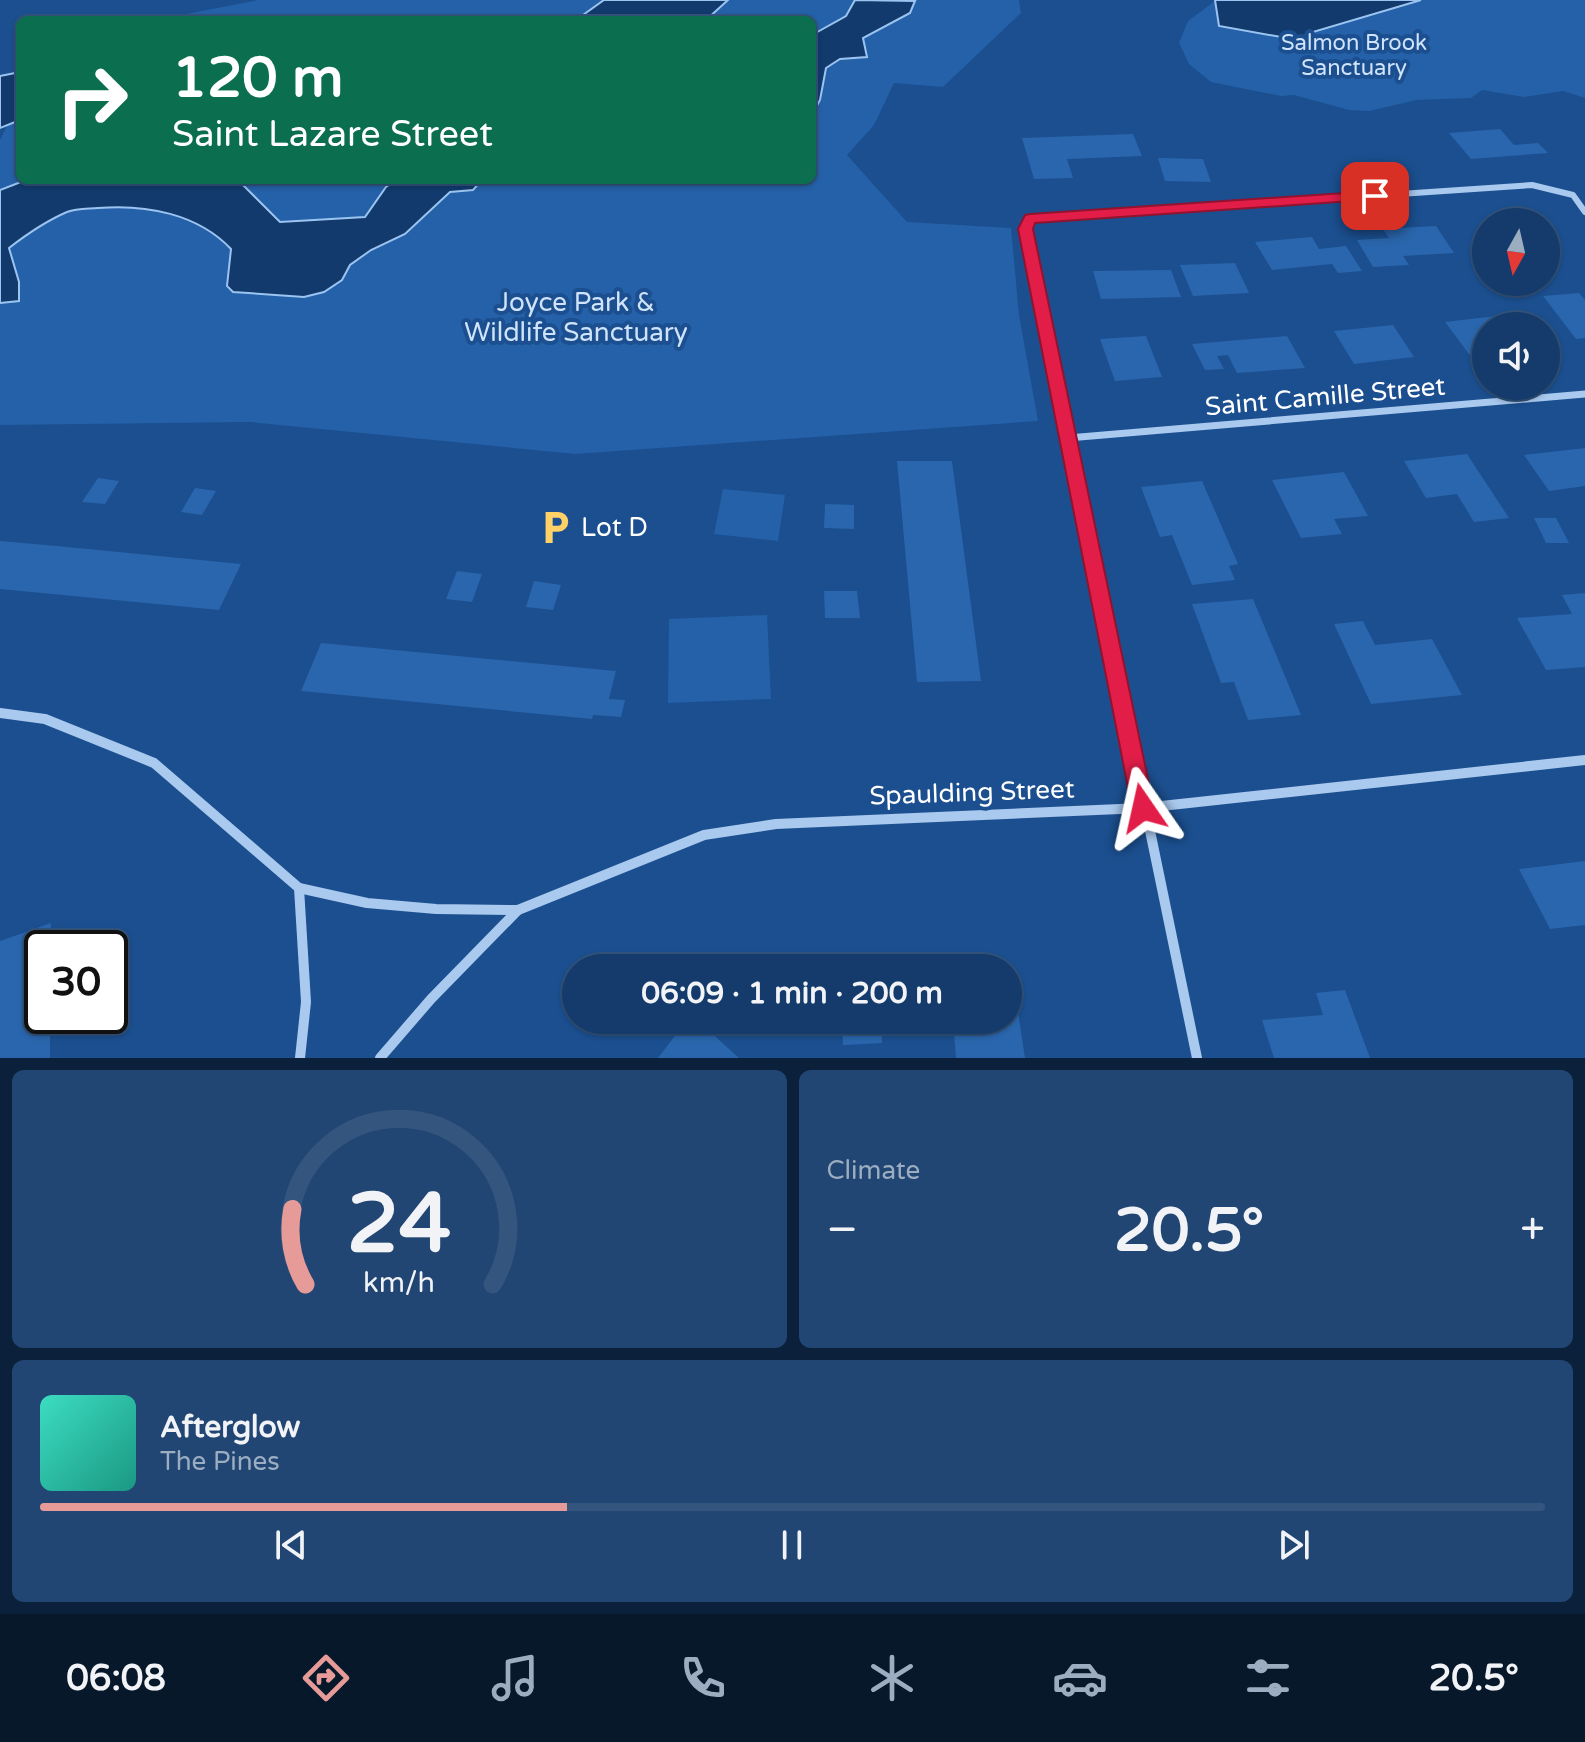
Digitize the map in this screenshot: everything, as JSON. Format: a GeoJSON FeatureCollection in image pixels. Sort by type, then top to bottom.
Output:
{"type":"FeatureCollection","features":[{"type":"Feature","properties":{"kind":"street"},"geometry":{"type":"LineString","coordinates":[[1197,1058],[1025,229],[1030,219],[1532,185],[1573,195],[1585,212]]}},
{"type":"Feature","properties":{"kind":"street","name":"Saint Camille Street"},"geometry":{"type":"LineString","coordinates":[[1068,438],[1585,394]]}},
{"type":"Feature","properties":{"kind":"street"},"geometry":{"type":"LineString","coordinates":[[0,713],[45,719],[163,768],[299,888],[306,1002],[300,1058]]}},
{"type":"Feature","properties":{"kind":"street","name":"Spaulding Street"},"geometry":{"type":"LineString","coordinates":[[299,888],[367,903],[436,909],[518,910],[704,835],[805,822],[1143,808],[1585,760]]}},
{"type":"Feature","properties":{"kind":"street","name":"Spaulding Street"},"geometry":{"type":"LineString","coordinates":[[380,1058],[431,999],[518,910]]}},
{"type":"Feature","properties":{"kind":"green space","name":"Joyce Park & Wildlife Sanctuary"},"geometry":{"type":"Polygon","coordinates":[[[258,0],[1019,0],[1021,13],[943,87],[894,83],[874,125],[847,155],[907,222],[1011,228],[1019,315],[1038,421],[575,454],[250,422],[0,425],[0,140],[16,108],[16,184],[816,184],[816,16],[176,16],[258,0]]]}},
{"type":"Feature","properties":{"kind":"green space","name":"Salmon Brook Sanctuary"},"geometry":{"type":"Polygon","coordinates":[[[1226,0],[1585,0],[1585,98],[1563,91],[1524,97],[1482,90],[1471,98],[1417,100],[1369,111],[1349,110],[1294,95],[1281,96],[1211,82],[1189,64],[1179,43],[1188,21],[1215,1],[1219,26],[1226,0]]]}},
{"type":"Feature","properties":{"kind":"green space"},"geometry":{"type":"Polygon","coordinates":[[[723,489],[785,495],[778,541],[714,534],[723,489]]]}},
{"type":"Feature","properties":{"kind":"green space"},"geometry":{"type":"Polygon","coordinates":[[[767,615],[771,699],[668,703],[669,619],[767,615]]]}},
{"type":"Feature","properties":{"kind":"shaded area"},"geometry":{"type":"Polygon","coordinates":[[[604,0],[728,0],[710,16],[582,16],[604,0]]]}},
{"type":"Feature","properties":{"kind":"shaded area"},"geometry":{"type":"Polygon","coordinates":[[[855,0],[915,1],[910,13],[863,38],[867,57],[840,59],[826,68],[816,108],[816,33],[846,16],[855,0]]]}},
{"type":"Feature","properties":{"kind":"shaded area"},"geometry":{"type":"Polygon","coordinates":[[[1215,0],[1421,0],[1306,34],[1303,41],[1219,26],[1215,0]]]}},
{"type":"Feature","properties":{"kind":"shaded area"},"geometry":{"type":"Polygon","coordinates":[[[16,73],[16,122],[0,128],[0,76],[16,73]]]}},
{"type":"Feature","properties":{"kind":"shaded area"},"geometry":{"type":"Polygon","coordinates":[[[16,184],[242,184],[280,222],[365,217],[390,184],[478,184],[473,190],[450,192],[405,234],[371,250],[350,265],[342,280],[324,292],[304,297],[233,292],[227,286],[231,249],[203,227],[187,220],[134,208],[79,209],[44,224],[9,248],[19,282],[19,301],[0,303],[0,190],[16,184]]]}},
{"type":"Feature","properties":{"kind":"building"},"geometry":{"type":"Polygon","coordinates":[[[1500,129],[1514,145],[1538,143],[1548,153],[1471,159],[1449,133],[1500,129]]]}},
{"type":"Feature","properties":{"kind":"building"},"geometry":{"type":"Polygon","coordinates":[[[1133,134],[1142,156],[1067,159],[1073,178],[1034,179],[1022,138],[1133,134]]]}},
{"type":"Feature","properties":{"kind":"building"},"geometry":{"type":"Polygon","coordinates":[[[1158,158],[1203,159],[1211,182],[1165,181],[1158,158]]]}},
{"type":"Feature","properties":{"kind":"building"},"geometry":{"type":"Polygon","coordinates":[[[1436,226],[1454,253],[1403,256],[1409,265],[1373,267],[1357,240],[1389,238],[1383,229],[1436,226]]]}},
{"type":"Feature","properties":{"kind":"building"},"geometry":{"type":"Polygon","coordinates":[[[1312,237],[1319,249],[1346,246],[1362,271],[1338,273],[1332,264],[1272,270],[1255,242],[1312,237]]]}},
{"type":"Feature","properties":{"kind":"building"},"geometry":{"type":"Polygon","coordinates":[[[1235,263],[1249,293],[1193,296],[1180,265],[1235,263]]]}},
{"type":"Feature","properties":{"kind":"building"},"geometry":{"type":"Polygon","coordinates":[[[1171,270],[1181,297],[1101,299],[1093,271],[1171,270]]]}},
{"type":"Feature","properties":{"kind":"building"},"geometry":{"type":"Polygon","coordinates":[[[1579,293],[1585,300],[1585,338],[1576,339],[1560,318],[1560,312],[1555,312],[1543,296],[1579,293]]]}},
{"type":"Feature","properties":{"kind":"building"},"geometry":{"type":"Polygon","coordinates":[[[1472,319],[1472,354],[1469,354],[1445,322],[1472,319]]]}},
{"type":"Feature","properties":{"kind":"building"},"geometry":{"type":"Polygon","coordinates":[[[1393,325],[1414,357],[1354,364],[1334,331],[1393,325]]]}},
{"type":"Feature","properties":{"kind":"building"},"geometry":{"type":"Polygon","coordinates":[[[1146,336],[1162,377],[1115,381],[1100,339],[1146,336]]]}},
{"type":"Feature","properties":{"kind":"building"},"geometry":{"type":"Polygon","coordinates":[[[1287,336],[1305,368],[1237,373],[1228,355],[1217,356],[1224,369],[1205,370],[1192,344],[1287,336]]]}},
{"type":"Feature","properties":{"kind":"building"},"geometry":{"type":"Polygon","coordinates":[[[1585,448],[1585,486],[1549,491],[1524,455],[1585,448]]]}},
{"type":"Feature","properties":{"kind":"building"},"geometry":{"type":"Polygon","coordinates":[[[1467,454],[1509,518],[1474,522],[1457,494],[1426,498],[1404,461],[1467,454]]]}},
{"type":"Feature","properties":{"kind":"building"},"geometry":{"type":"Polygon","coordinates":[[[897,461],[952,461],[981,681],[917,682],[897,461]]]}},
{"type":"Feature","properties":{"kind":"building"},"geometry":{"type":"Polygon","coordinates":[[[1344,472],[1368,516],[1334,519],[1342,534],[1301,538],[1272,480],[1344,472]]]}},
{"type":"Feature","properties":{"kind":"building"},"geometry":{"type":"Polygon","coordinates":[[[98,478],[119,481],[105,504],[82,502],[98,478]]]}},
{"type":"Feature","properties":{"kind":"building"},"geometry":{"type":"Polygon","coordinates":[[[1202,481],[1238,564],[1229,566],[1235,580],[1192,585],[1172,535],[1160,537],[1141,487],[1202,481]]]}},
{"type":"Feature","properties":{"kind":"building"},"geometry":{"type":"Polygon","coordinates":[[[195,488],[216,491],[202,515],[181,512],[195,488]]]}},
{"type":"Feature","properties":{"kind":"building"},"geometry":{"type":"Polygon","coordinates":[[[825,504],[854,505],[854,529],[824,528],[825,504]]]}},
{"type":"Feature","properties":{"kind":"building"},"geometry":{"type":"Polygon","coordinates":[[[1534,518],[1556,518],[1569,543],[1546,543],[1534,518]]]}},
{"type":"Feature","properties":{"kind":"building"},"geometry":{"type":"Polygon","coordinates":[[[0,541],[241,564],[219,610],[0,589],[0,541]]]}},
{"type":"Feature","properties":{"kind":"building"},"geometry":{"type":"Polygon","coordinates":[[[457,571],[482,574],[472,602],[446,599],[457,571]]]}},
{"type":"Feature","properties":{"kind":"building"},"geometry":{"type":"Polygon","coordinates":[[[534,581],[561,585],[553,610],[526,607],[534,581]]]}},
{"type":"Feature","properties":{"kind":"building"},"geometry":{"type":"Polygon","coordinates":[[[824,591],[857,591],[860,618],[825,618],[824,591]]]}},
{"type":"Feature","properties":{"kind":"building"},"geometry":{"type":"Polygon","coordinates":[[[1585,593],[1585,667],[1546,670],[1517,618],[1572,614],[1562,595],[1585,593]]]}},
{"type":"Feature","properties":{"kind":"building"},"geometry":{"type":"Polygon","coordinates":[[[1253,599],[1301,715],[1248,720],[1234,682],[1221,683],[1192,604],[1253,599]]]}},
{"type":"Feature","properties":{"kind":"building"},"geometry":{"type":"Polygon","coordinates":[[[1363,621],[1375,645],[1432,639],[1462,695],[1371,704],[1334,624],[1363,621]]]}},
{"type":"Feature","properties":{"kind":"building"},"geometry":{"type":"Polygon","coordinates":[[[321,643],[616,671],[609,699],[625,700],[621,717],[593,715],[592,719],[301,691],[321,643]]]}},
{"type":"Feature","properties":{"kind":"building"},"geometry":{"type":"Polygon","coordinates":[[[1585,861],[1585,925],[1550,929],[1519,869],[1585,861]]]}},
{"type":"Feature","properties":{"kind":"building"},"geometry":{"type":"Polygon","coordinates":[[[51,923],[51,930],[31,930],[51,923]]]}},
{"type":"Feature","properties":{"kind":"building"},"geometry":{"type":"Polygon","coordinates":[[[24,933],[24,1034],[50,1034],[50,1058],[0,1058],[0,941],[24,933]]]}},
{"type":"Feature","properties":{"kind":"building"},"geometry":{"type":"Polygon","coordinates":[[[1345,990],[1370,1058],[1274,1058],[1262,1020],[1323,1015],[1316,993],[1345,990]]]}},
{"type":"Feature","properties":{"kind":"building"},"geometry":{"type":"Polygon","coordinates":[[[676,1034],[712,1034],[739,1058],[658,1058],[676,1034]]]}},
{"type":"Feature","properties":{"kind":"building"},"geometry":{"type":"Polygon","coordinates":[[[843,1034],[882,1034],[882,1043],[843,1045],[843,1034]]]}},
{"type":"Feature","properties":{"kind":"building"},"geometry":{"type":"Polygon","coordinates":[[[954,1034],[1021,1034],[1025,1058],[956,1058],[954,1034]]]}},
{"type":"Feature","properties":{"kind":"place","name":"Lot D"},"geometry":{"type":"Point","coordinates":[555,527]}},
{"type":"Feature","properties":{"kind":"route"},"geometry":{"type":"LineString","coordinates":[[1143,808],[1025,229],[1030,219],[1375,196]]}}]}
